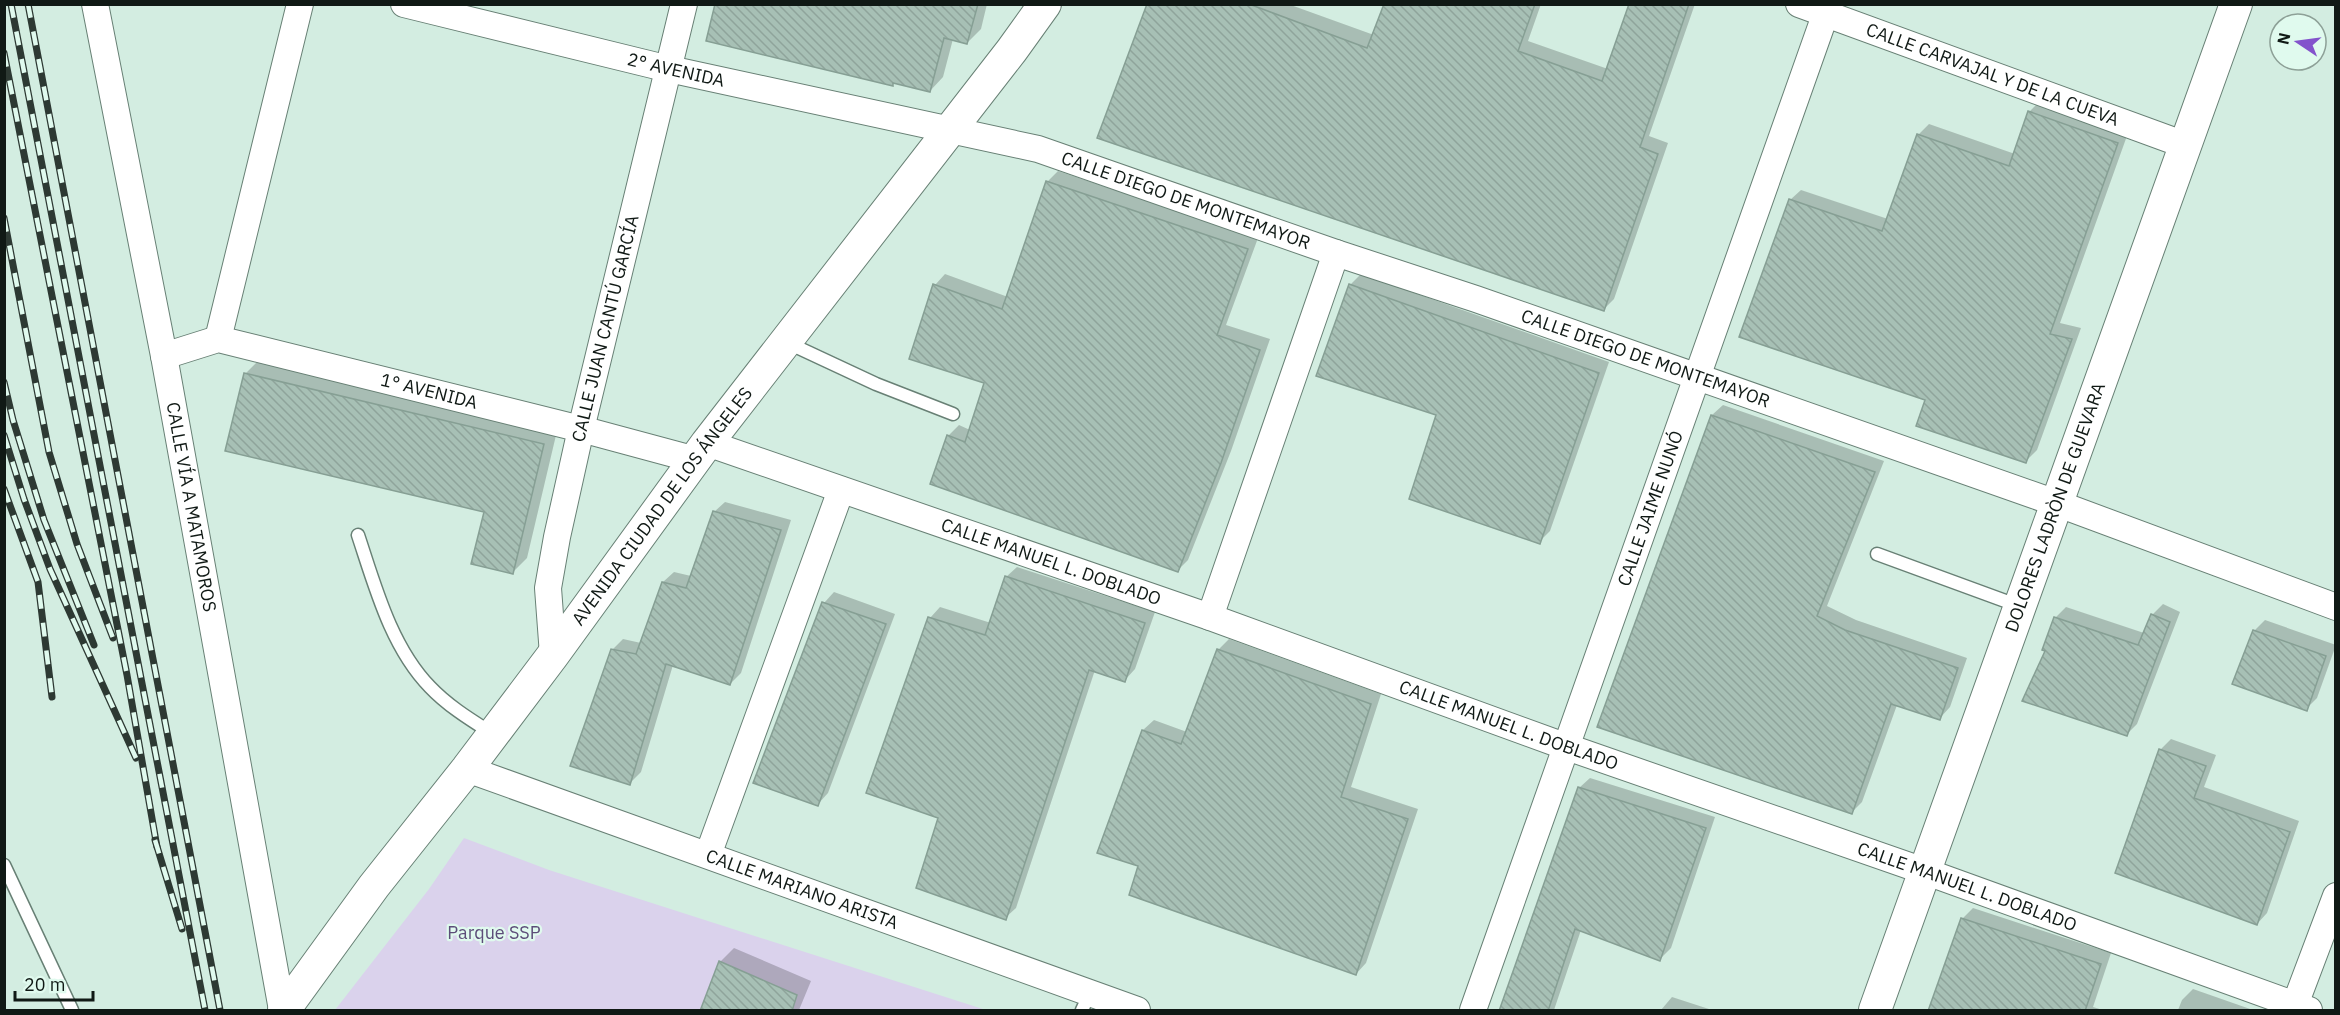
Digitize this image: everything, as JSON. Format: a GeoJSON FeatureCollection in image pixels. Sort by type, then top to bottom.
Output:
{"type":"FeatureCollection","features":[{"type":"Feature","properties":{"kind":"street","name":"CALLE VÍA A MATAMOROS"},"geometry":{"type":"LineString","coordinates":[[95,4],[164,356],[283,1011]]}},
{"type":"Feature","properties":{"kind":"street"},"geometry":{"type":"LineString","coordinates":[[164,356],[218,339],[300,4]]}},
{"type":"Feature","properties":{"kind":"street","name":"2° AVENIDA"},"geometry":{"type":"LineString","coordinates":[[404,4],[669,69],[950,130]]}},
{"type":"Feature","properties":{"kind":"street","name":"CALLE JUAN CANTÚ GARCÍA"},"geometry":{"type":"LineString","coordinates":[[553,655],[548,588],[581,429],[684,4]]}},
{"type":"Feature","properties":{"kind":"street","name":"AVENIDA CIUDAD DE LOS ÁNGELES"},"geometry":{"type":"LineString","coordinates":[[283,1011],[374,886],[494,735],[701,452],[1045,4]]}},
{"type":"Feature","properties":{"kind":"street","name":"CALLE CARVAJAL Y DE LA CUEVA"},"geometry":{"type":"LineString","coordinates":[[1799,4],[1827,9],[2185,145]]}},
{"type":"Feature","properties":{"kind":"street","name":"DOLORES LADRÒN DE GUEVARA"},"geometry":{"type":"LineString","coordinates":[[1875,1011],[2055,503],[2236,4]]}},
{"type":"Feature","properties":{"kind":"street","name":"CALLE JAIME NUNÓ"},"geometry":{"type":"LineString","coordinates":[[1473,1011],[1827,9]]}},
{"type":"Feature","properties":{"kind":"street","name":"CALLE DIEGO DE MONTEMAYOR"},"geometry":{"type":"LineString","coordinates":[[950,130],[1038,149],[1336,253],[1476,299],[2055,503],[2336,607]]}},
{"type":"Feature","properties":{"kind":"street"},"geometry":{"type":"LineString","coordinates":[[1210,616],[1336,253]]}},
{"type":"Feature","properties":{"kind":"street","name":"1° AVENIDA"},"geometry":{"type":"LineString","coordinates":[[218,339],[581,429],[701,452]]}},
{"type":"Feature","properties":{"kind":"street","name":"CALLE MANUEL L. DOBLADO"},"geometry":{"type":"LineString","coordinates":[[701,452],[841,490],[1210,616],[1567,747],[1924,871],[2299,1009]]}},
{"type":"Feature","properties":{"kind":"street"},"geometry":{"type":"LineString","coordinates":[[708,855],[841,490]]}},
{"type":"Feature","properties":{"kind":"street","name":"CALLE MARIANO ARISTA"},"geometry":{"type":"LineString","coordinates":[[467,769],[708,855],[1086,1002],[1137,1011]]}},
{"type":"Feature","properties":{"kind":"street"},"geometry":{"type":"LineString","coordinates":[[2299,1009],[2336,896]]}},
{"type":"Feature","properties":{"kind":"lane"},"geometry":{"type":"LineString","coordinates":[[785,342],[876,384],[953,414]]}},
{"type":"Feature","properties":{"kind":"lane"},"geometry":{"type":"LineString","coordinates":[[358,535],[380,600],[406,656],[430,687],[453,707],[494,735]]}},
{"type":"Feature","properties":{"kind":"lane"},"geometry":{"type":"LineString","coordinates":[[1877,554],[2019,606]]}},
{"type":"Feature","properties":{"kind":"lane"},"geometry":{"type":"LineString","coordinates":[[4,865],[72,1011]]}},
{"type":"Feature","properties":{"kind":"green space","name":"Parque SSP"},"geometry":{"type":"Polygon","coordinates":[[[464,838],[549,870],[986,1010],[335,1010],[429,889],[464,838]]]}},
{"type":"Feature","properties":{"kind":"building"},"geometry":{"type":"Polygon","coordinates":[[[715,4],[978,4],[967,44],[944,38],[930,92],[893,83],[893,86],[706,41],[715,4]]]}},
{"type":"Feature","properties":{"kind":"building"},"geometry":{"type":"Polygon","coordinates":[[[1147,4],[1249,4],[1367,48],[1384,4],[1535,4],[1518,51],[1602,81],[1629,4],[1689,4],[1640,147],[1658,154],[1604,311],[1097,138],[1147,4]]]}},
{"type":"Feature","properties":{"kind":"building"},"geometry":{"type":"Polygon","coordinates":[[[2028,111],[2118,143],[2050,334],[2072,339],[2026,463],[1916,426],[1925,400],[1739,337],[1789,199],[1882,231],[1917,134],[2009,166],[2028,111]]]}},
{"type":"Feature","properties":{"kind":"building"},"geometry":{"type":"Polygon","coordinates":[[[1046,181],[1248,249],[1217,335],[1260,350],[1221,463],[1178,572],[930,484],[947,435],[965,442],[984,383],[909,359],[933,284],[1002,309],[1046,181]]]}},
{"type":"Feature","properties":{"kind":"building"},"geometry":{"type":"Polygon","coordinates":[[[1349,284],[1599,373],[1540,544],[1409,499],[1436,415],[1316,376],[1349,284]]]}},
{"type":"Feature","properties":{"kind":"building"},"geometry":{"type":"Polygon","coordinates":[[[244,373],[544,444],[513,574],[471,564],[484,512],[225,451],[244,373]]]}},
{"type":"Feature","properties":{"kind":"building"},"geometry":{"type":"Polygon","coordinates":[[[1711,415],[1875,472],[1817,616],[1845,630],[1958,668],[1940,720],[1891,704],[1852,814],[1597,727],[1711,415]]]}},
{"type":"Feature","properties":{"kind":"building"},"geometry":{"type":"Polygon","coordinates":[[[713,511],[781,530],[730,685],[666,664],[630,785],[570,766],[611,649],[636,654],[662,582],[686,588],[713,511]]]}},
{"type":"Feature","properties":{"kind":"building"},"geometry":{"type":"Polygon","coordinates":[[[1005,576],[1145,623],[1125,682],[1089,670],[1006,920],[916,888],[938,818],[866,793],[928,617],[985,635],[1005,576]]]}},
{"type":"Feature","properties":{"kind":"building"},"geometry":{"type":"Polygon","coordinates":[[[822,602],[886,624],[818,806],[753,783],[822,602]]]}},
{"type":"Feature","properties":{"kind":"building"},"geometry":{"type":"Polygon","coordinates":[[[2151,614],[2170,622],[2127,736],[2022,701],[2045,651],[2042,650],[2054,617],[2138,645],[2151,614]]]}},
{"type":"Feature","properties":{"kind":"building"},"geometry":{"type":"Polygon","coordinates":[[[2253,630],[2326,656],[2307,711],[2232,684],[2253,630]]]}},
{"type":"Feature","properties":{"kind":"building"},"geometry":{"type":"Polygon","coordinates":[[[1217,649],[1371,704],[1341,797],[1408,819],[1356,975],[1129,895],[1138,866],[1097,853],[1142,730],[1181,744],[1217,649]]]}},
{"type":"Feature","properties":{"kind":"building"},"geometry":{"type":"Polygon","coordinates":[[[2159,749],[2206,766],[2194,798],[2290,832],[2257,925],[2115,873],[2159,749]]]}},
{"type":"Feature","properties":{"kind":"building"},"geometry":{"type":"Polygon","coordinates":[[[1578,787],[1706,828],[1660,961],[1575,929],[1548,1011],[1499,1011],[1578,787]]]}},
{"type":"Feature","properties":{"kind":"building"},"geometry":{"type":"Polygon","coordinates":[[[1961,918],[2101,964],[2085,1011],[1928,1011],[1961,918]]]}},
{"type":"Feature","properties":{"kind":"building"},"geometry":{"type":"Polygon","coordinates":[[[719,961],[797,995],[792,1011],[700,1011],[719,961]]]}},
{"type":"Feature","properties":{"kind":"railway"},"geometry":{"type":"LineString","coordinates":[[11,4],[205,1010]]}},
{"type":"Feature","properties":{"kind":"railway"},"geometry":{"type":"LineString","coordinates":[[28,4],[220,1010]]}},
{"type":"Feature","properties":{"kind":"railway"},"geometry":{"type":"LineString","coordinates":[[4,53],[127,675],[157,847]]}},
{"type":"Feature","properties":{"kind":"railway"},"geometry":{"type":"LineString","coordinates":[[4,218],[49,452],[77,544],[113,638]]}},
{"type":"Feature","properties":{"kind":"railway"},"geometry":{"type":"LineString","coordinates":[[4,382],[13,420],[44,520],[94,645]]}},
{"type":"Feature","properties":{"kind":"railway"},"geometry":{"type":"LineString","coordinates":[[4,435],[24,499],[50,569],[136,758]]}},
{"type":"Feature","properties":{"kind":"railway"},"geometry":{"type":"LineString","coordinates":[[4,489],[38,582],[52,697]]}},
{"type":"Feature","properties":{"kind":"railway"},"geometry":{"type":"LineString","coordinates":[[155,840],[182,929]]}}]}
